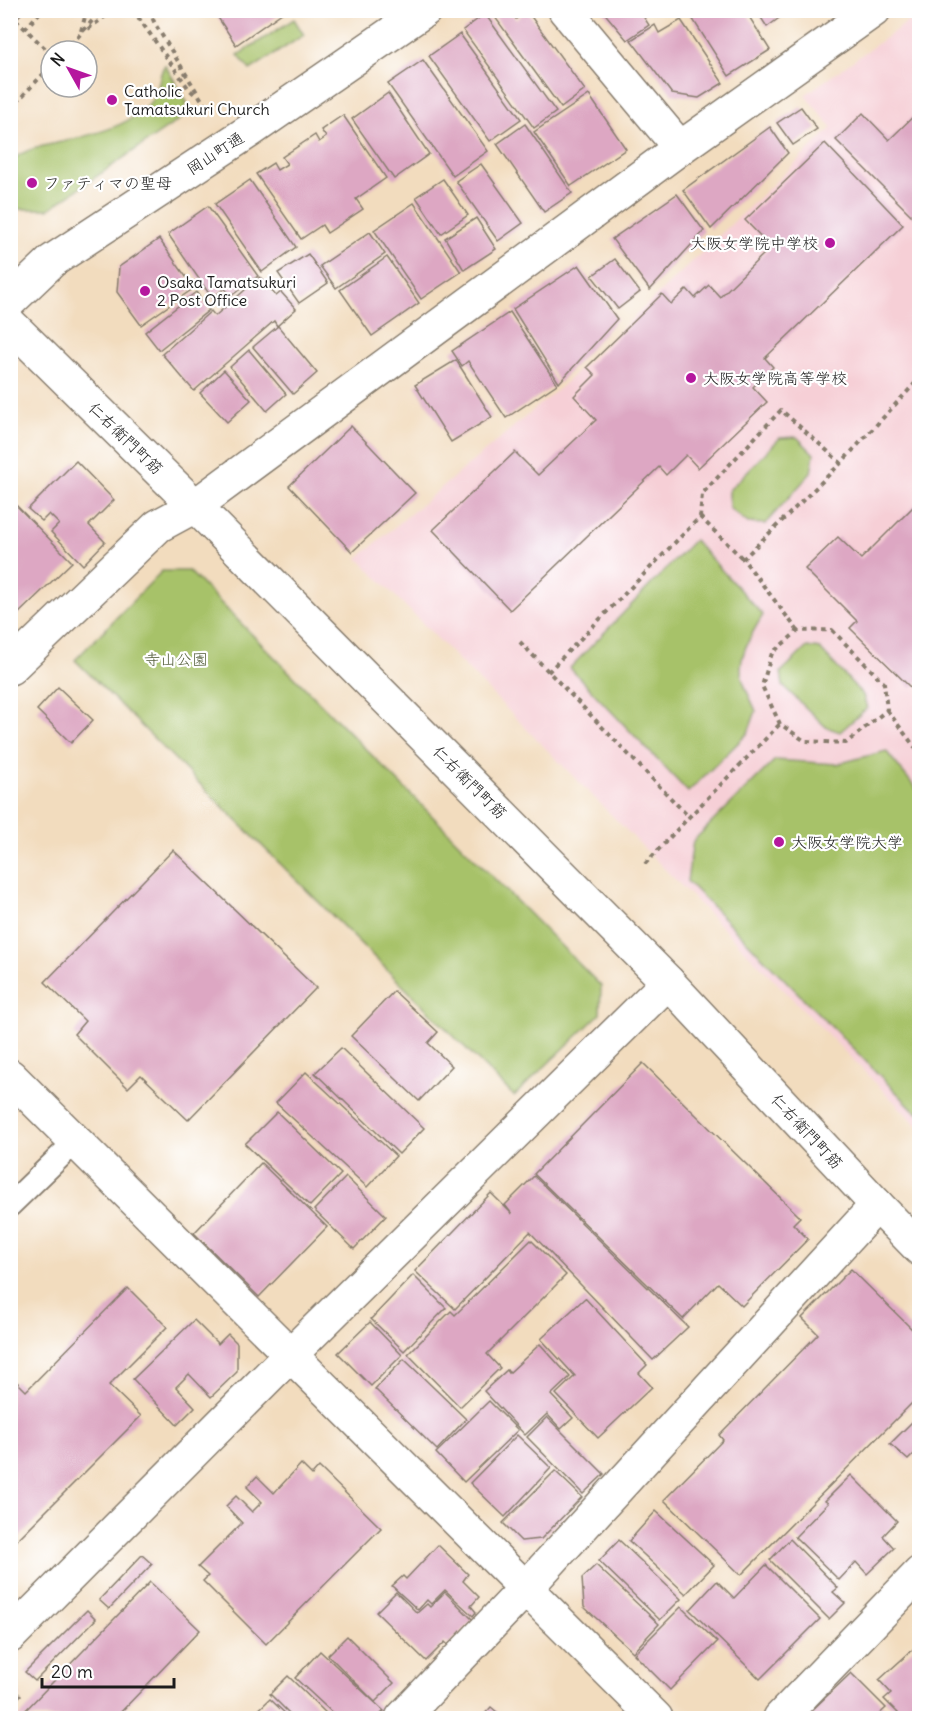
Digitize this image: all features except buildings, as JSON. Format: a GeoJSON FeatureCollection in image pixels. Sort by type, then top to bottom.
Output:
{"type":"FeatureCollection","features":[{"type":"Feature","properties":{"kind":"street","name":"岡山町通"},"geometry":{"type":"LineString","coordinates":[[10,302],[52,261],[251,130],[425,10]]}},
{"type":"Feature","properties":{"kind":"street"},"geometry":{"type":"LineString","coordinates":[[565,10],[680,148]]}},
{"type":"Feature","properties":{"kind":"street"},"geometry":{"type":"LineString","coordinates":[[10,668],[158,526],[195,506],[680,148],[874,10]]}},
{"type":"Feature","properties":{"kind":"street","name":"仁右衛門町筋"},"geometry":{"type":"LineString","coordinates":[[10,324],[195,506],[668,982],[920,1249]]}},
{"type":"Feature","properties":{"kind":"street"},"geometry":{"type":"LineString","coordinates":[[10,1636],[291,1354],[668,982]]}},
{"type":"Feature","properties":{"kind":"street"},"geometry":{"type":"LineString","coordinates":[[10,1076],[656,1719]]}},
{"type":"Feature","properties":{"kind":"street"},"geometry":{"type":"LineString","coordinates":[[402,1719],[526,1588],[877,1206]]}},
{"type":"Feature","properties":{"kind":"street"},"geometry":{"type":"LineString","coordinates":[[780,1719],[920,1573]]}},
{"type":"Feature","properties":{"kind":"lane"},"geometry":{"type":"LineString","coordinates":[[10,1204],[75,1142]]}},
{"type":"Feature","properties":{"kind":"path"},"geometry":{"type":"LineString","coordinates":[[25,28],[42,10]]}},
{"type":"Feature","properties":{"kind":"path"},"geometry":{"type":"LineString","coordinates":[[80,35],[87,10]]}},
{"type":"Feature","properties":{"kind":"path"},"geometry":{"type":"LineString","coordinates":[[76,39],[102,10]]}},
{"type":"Feature","properties":{"kind":"path"},"geometry":{"type":"LineString","coordinates":[[80,35],[114,10]]}},
{"type":"Feature","properties":{"kind":"path"},"geometry":{"type":"LineString","coordinates":[[133,10],[189,89],[199,98]]}},
{"type":"Feature","properties":{"kind":"path"},"geometry":{"type":"LineString","coordinates":[[149,10],[155,24],[208,110]]}},
{"type":"Feature","properties":{"kind":"path"},"geometry":{"type":"LineString","coordinates":[[16,20],[39,42]]}},
{"type":"Feature","properties":{"kind":"path"},"geometry":{"type":"LineString","coordinates":[[10,109],[39,79]]}},
{"type":"Feature","properties":{"kind":"path"},"geometry":{"type":"LineString","coordinates":[[743,559],[841,463],[920,378]]}},
{"type":"Feature","properties":{"kind":"path"},"geometry":{"type":"LineString","coordinates":[[548,672],[700,517],[702,494],[781,410],[841,463]]}},
{"type":"Feature","properties":{"kind":"path"},"geometry":{"type":"LineString","coordinates":[[700,517],[743,559],[798,631]]}},
{"type":"Feature","properties":{"kind":"path"},"geometry":{"type":"LineString","coordinates":[[887,710],[846,743],[805,741],[780,724],[762,686],[772,653],[798,631],[832,630],[884,684],[887,710],[920,754]]}},
{"type":"Feature","properties":{"kind":"path"},"geometry":{"type":"LineString","coordinates":[[520,642],[689,817]]}},
{"type":"Feature","properties":{"kind":"path"},"geometry":{"type":"LineString","coordinates":[[645,864],[780,724]]}},
{"type":"Feature","properties":{"kind":"shaded area","name":"大阪女学院大学"},"geometry":{"type":"Polygon","coordinates":[[[919,14],[919,1127],[358,558],[563,385],[832,128],[805,95],[919,14]]]}},
{"type":"Feature","properties":{"kind":"green space"},"geometry":{"type":"Polygon","coordinates":[[[294,19],[304,35],[250,70],[238,55],[294,19]]]}},
{"type":"Feature","properties":{"kind":"green space"},"geometry":{"type":"Polygon","coordinates":[[[165,65],[187,102],[183,117],[49,209],[17,209],[11,203],[11,161],[29,150],[104,131],[134,117],[145,108],[157,91],[165,65]]]}},
{"type":"Feature","properties":{"kind":"green space"},"geometry":{"type":"Polygon","coordinates":[[[797,437],[814,454],[811,473],[765,524],[748,523],[729,508],[729,490],[780,438],[797,437]]]}},
{"type":"Feature","properties":{"kind":"green space"},"geometry":{"type":"Polygon","coordinates":[[[694,540],[763,615],[746,647],[741,667],[744,683],[756,711],[748,733],[688,792],[570,668],[694,540]]]}},
{"type":"Feature","properties":{"kind":"green space","name":"寺山公園"},"geometry":{"type":"Polygon","coordinates":[[[162,571],[189,571],[601,986],[600,1014],[514,1096],[75,660],[162,571]]]}},
{"type":"Feature","properties":{"kind":"green space"},"geometry":{"type":"Polygon","coordinates":[[[807,647],[820,649],[863,695],[867,708],[840,732],[826,727],[783,686],[781,672],[807,647]]]}},
{"type":"Feature","properties":{"kind":"green space"},"geometry":{"type":"Polygon","coordinates":[[[886,751],[919,792],[919,897],[910,908],[920,920],[920,1109],[917,1113],[687,881],[693,841],[775,760],[837,764],[886,751]]]}},
{"type":"Feature","properties":{"kind":"place","name":"Catholic Tamatsukuri Church"},"geometry":{"type":"Point","coordinates":[112,100]}},
{"type":"Feature","properties":{"kind":"place","name":"ファティマの聖母"},"geometry":{"type":"Point","coordinates":[32,183]}},
{"type":"Feature","properties":{"kind":"place","name":"大阪女学院中学校"},"geometry":{"type":"Point","coordinates":[830,243]}},
{"type":"Feature","properties":{"kind":"place","name":"Osaka Tamatsukuri 2 Post Office"},"geometry":{"type":"Point","coordinates":[145,291]}},
{"type":"Feature","properties":{"kind":"place","name":"大阪女学院高等学校"},"geometry":{"type":"Point","coordinates":[691,378]}},
{"type":"Feature","properties":{"kind":"place","name":"大阪女学院大学"},"geometry":{"type":"Point","coordinates":[779,842]}}]}
